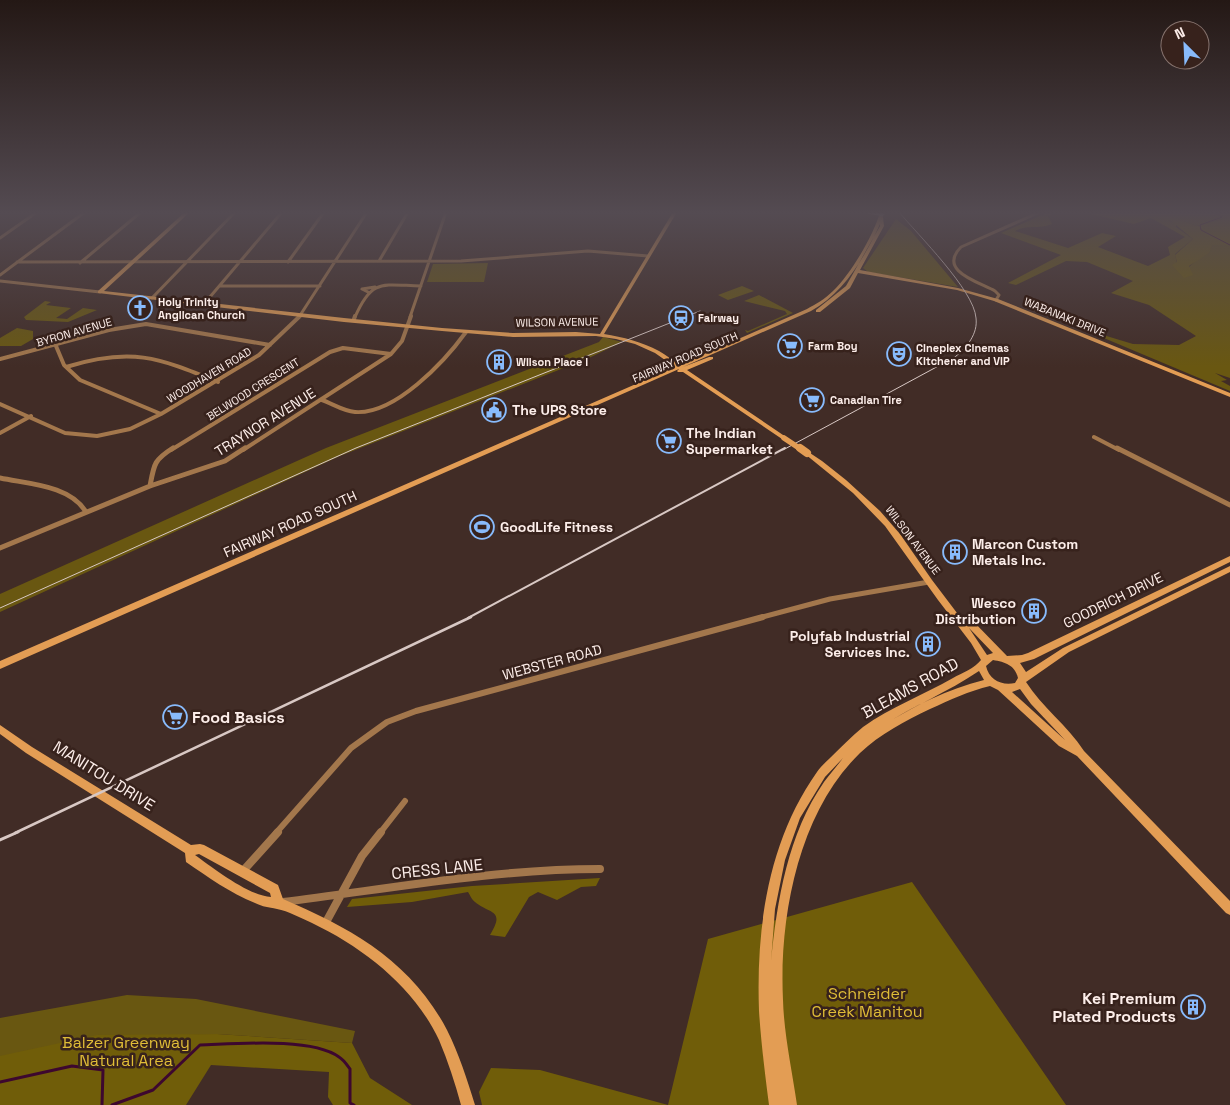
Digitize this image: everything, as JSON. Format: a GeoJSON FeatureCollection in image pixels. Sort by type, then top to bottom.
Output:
{"type":"FeatureCollection","features":[{"type":"Feature","properties":{"kind":"street"},"geometry":{"type":"LineString","coordinates":[[0,274],[15,264]]}},
{"type":"Feature","properties":{"kind":"street"},"geometry":{"type":"LineString","coordinates":[[100,292],[131,264]]}},
{"type":"Feature","properties":{"kind":"street"},"geometry":{"type":"LineString","coordinates":[[152,298],[185,264]]}},
{"type":"Feature","properties":{"kind":"street"},"geometry":{"type":"LineString","coordinates":[[204,304],[239,264]]}},
{"type":"Feature","properties":{"kind":"street","name":"WOODHAVEN ROAD"},"geometry":{"type":"LineString","coordinates":[[0,404],[31,416],[65,433],[88,436],[130,429],[218,382],[270,345],[302,314],[334,264]]}},
{"type":"Feature","properties":{"kind":"street","name":"TRAYNOR AVENUE"},"geometry":{"type":"LineString","coordinates":[[0,548],[150,486],[234,457],[322,400],[390,354],[402,341],[429,264]]}},
{"type":"Feature","properties":{"kind":"street"},"geometry":{"type":"LineString","coordinates":[[602,334],[644,264]]}},
{"type":"Feature","properties":{"kind":"street","name":"FAIRWAY ROAD SOUTH"},"geometry":{"type":"LineString","coordinates":[[681,368],[821,303],[841,285],[853,264]]}},
{"type":"Feature","properties":{"kind":"street","name":"FAIRWAY ROAD SOUTH"},"geometry":{"type":"LineString","coordinates":[[0,665],[590,407],[602,400],[821,309],[842,293],[860,264]]}},
{"type":"Feature","properties":{"kind":"street"},"geometry":{"type":"LineString","coordinates":[[955,264],[963,276],[995,291],[998,295],[996,300]]}},
{"type":"Feature","properties":{"kind":"street","name":"WABANAKI DRIVE"},"geometry":{"type":"LineString","coordinates":[[856,271],[958,289],[996,300],[1230,395]]}},
{"type":"Feature","properties":{"kind":"street","name":"WILSON AVENUE"},"geometry":{"type":"LineString","coordinates":[[0,281],[466,332],[515,335],[602,334],[645,346],[807,453],[836,474],[877,512],[957,616],[959,624],[974,640],[984,662],[985,675],[1062,743],[1081,754]]}},
{"type":"Feature","properties":{"kind":"street"},"geometry":{"type":"LineString","coordinates":[[220,286],[320,286]]}},
{"type":"Feature","properties":{"kind":"street"},"geometry":{"type":"LineString","coordinates":[[354,319],[368,292],[376,287],[421,286]]}},
{"type":"Feature","properties":{"kind":"street","name":"BYRON AVENUE"},"geometry":{"type":"LineString","coordinates":[[0,359],[56,346],[119,328],[146,324],[270,345]]}},
{"type":"Feature","properties":{"kind":"street"},"geometry":{"type":"LineString","coordinates":[[322,400],[357,412],[391,401],[437,368],[466,332]]}},
{"type":"Feature","properties":{"kind":"street"},"geometry":{"type":"LineString","coordinates":[[56,346],[66,367],[80,380],[161,414]]}},
{"type":"Feature","properties":{"kind":"street","name":"BELWOOD CRESCENT"},"geometry":{"type":"LineString","coordinates":[[150,486],[154,464],[159,457],[330,352],[343,348],[390,354]]}},
{"type":"Feature","properties":{"kind":"street"},"geometry":{"type":"LineString","coordinates":[[66,367],[109,356],[139,354],[218,382]]}},
{"type":"Feature","properties":{"kind":"street"},"geometry":{"type":"LineString","coordinates":[[0,433],[31,416]]}},
{"type":"Feature","properties":{"kind":"street"},"geometry":{"type":"LineString","coordinates":[[1094,437],[1230,505]]}},
{"type":"Feature","properties":{"kind":"street"},"geometry":{"type":"LineString","coordinates":[[0,478],[71,496],[83,504],[86,512]]}},
{"type":"Feature","properties":{"kind":"street","name":"GOODRICH DRIVE"},"geometry":{"type":"LineString","coordinates":[[1005,658],[1022,659],[1031,656],[1230,559]]}},
{"type":"Feature","properties":{"kind":"street","name":"GOODRICH DRIVE"},"geometry":{"type":"LineString","coordinates":[[1022,680],[1066,650],[1230,569]]}},
{"type":"Feature","properties":{"kind":"street","name":"WEBSTER ROAD"},"geometry":{"type":"LineString","coordinates":[[241,873],[351,748],[387,722],[416,711],[830,599],[929,582]]}},
{"type":"Feature","properties":{"kind":"street"},"geometry":{"type":"LineString","coordinates":[[957,616],[967,620],[1005,658],[1019,667],[1028,695],[1071,737],[1081,754],[1230,909]]}},
{"type":"Feature","properties":{"kind":"street"},"geometry":{"type":"LineString","coordinates":[[984,662],[992,656],[1005,658]]}},
{"type":"Feature","properties":{"kind":"street"},"geometry":{"type":"LineString","coordinates":[[0,670],[10,661]]}},
{"type":"Feature","properties":{"kind":"street","name":"BLEAMS ROAD"},"geometry":{"type":"LineString","coordinates":[[776,1105],[764,1019],[765,953],[773,892],[782,851],[798,814],[830,763],[853,740],[882,719],[961,680],[984,662]]}},
{"type":"Feature","properties":{"kind":"street"},"geometry":{"type":"LineString","coordinates":[[996,685],[1014,688],[1022,680]]}},
{"type":"Feature","properties":{"kind":"street","name":"BLEAMS ROAD"},"geometry":{"type":"LineString","coordinates":[[790,1105],[779,1033],[777,972],[781,913],[790,872],[806,824],[828,785],[849,757],[882,730],[971,686],[996,685]]}},
{"type":"Feature","properties":{"kind":"street","name":"MANITOU DRIVE"},"geometry":{"type":"LineString","coordinates":[[0,729],[29,750],[190,850],[200,849],[241,873],[274,889],[278,903]]}},
{"type":"Feature","properties":{"kind":"street"},"geometry":{"type":"LineString","coordinates":[[325,925],[362,856],[405,801]]}},
{"type":"Feature","properties":{"kind":"street","name":"MANITOU DRIVE"},"geometry":{"type":"LineString","coordinates":[[190,850],[190,858],[230,884],[265,902],[278,903],[325,925],[362,944],[385,960],[412,986],[444,1035],[460,1075],[467,1102]]}},
{"type":"Feature","properties":{"kind":"street","name":"CRESS LANE"},"geometry":{"type":"LineString","coordinates":[[278,903],[341,894],[550,871],[600,869]]}},
{"type":"Feature","properties":{"kind":"green space"},"geometry":{"type":"Polygon","coordinates":[[[433,264],[488,264],[484,282],[427,282],[433,264]]]}},
{"type":"Feature","properties":{"kind":"green space"},"geometry":{"type":"Polygon","coordinates":[[[866,264],[938,264],[958,287],[868,272],[863,268],[866,264]]]}},
{"type":"Feature","properties":{"kind":"green space"},"geometry":{"type":"Polygon","coordinates":[[[1045,264],[1061,264],[1016,285],[1008,283],[1045,264]]]}},
{"type":"Feature","properties":{"kind":"green space"},"geometry":{"type":"Polygon","coordinates":[[[1091,264],[1142,264],[1148,266],[1153,264],[1179,264],[1189,267],[1193,264],[1230,264],[1230,378],[1215,373],[1227,380],[1221,381],[1230,386],[1230,391],[1080,328],[1133,344],[1179,345],[1196,336],[1149,305],[1111,293],[1133,281],[1091,264]]]}},
{"type":"Feature","properties":{"kind":"green space"},"geometry":{"type":"Polygon","coordinates":[[[1193,264],[1189,266],[1193,275],[1184,278],[1172,265],[1193,264]]]}},
{"type":"Feature","properties":{"kind":"green space"},"geometry":{"type":"Polygon","coordinates":[[[742,286],[754,291],[728,300],[718,295],[742,286]]]}},
{"type":"Feature","properties":{"kind":"green space"},"geometry":{"type":"Polygon","coordinates":[[[759,295],[793,313],[747,333],[745,330],[748,331],[787,314],[785,311],[744,301],[759,295]]]}},
{"type":"Feature","properties":{"kind":"green space"},"geometry":{"type":"Polygon","coordinates":[[[45,301],[51,302],[46,305],[71,308],[56,318],[67,319],[83,308],[97,310],[68,322],[26,320],[24,317],[45,301]]]}},
{"type":"Feature","properties":{"kind":"green space"},"geometry":{"type":"Polygon","coordinates":[[[17,328],[33,331],[33,339],[21,346],[0,346],[0,338],[17,328]]]}},
{"type":"Feature","properties":{"kind":"green space"},"geometry":{"type":"Polygon","coordinates":[[[603,337],[622,342],[589,358],[340,456],[0,612],[0,594],[326,448],[599,342],[603,337]]]}},
{"type":"Feature","properties":{"kind":"green space"},"geometry":{"type":"Polygon","coordinates":[[[600,878],[596,886],[581,887],[557,900],[538,892],[529,897],[505,937],[490,935],[495,927],[496,916],[474,901],[468,892],[412,902],[347,907],[352,899],[472,886],[600,878]]]}},
{"type":"Feature","properties":{"kind":"green space","name":"Schneider Creek Manitou"},"geometry":{"type":"Polygon","coordinates":[[[912,882],[1066,1105],[668,1105],[708,939],[912,882]]]}},
{"type":"Feature","properties":{"kind":"green space","name":"Balzer Greenway Natural Area"},"geometry":{"type":"Polygon","coordinates":[[[127,995],[196,999],[355,1031],[352,1043],[217,1034],[187,1035],[0,1105],[0,1018],[127,995]]]}},
{"type":"Feature","properties":{"kind":"green space"},"geometry":{"type":"Polygon","coordinates":[[[217,1034],[352,1043],[370,1078],[412,1105],[333,1105],[328,1097],[329,1072],[211,1065],[186,1105],[0,1105],[0,1056],[97,1035],[217,1034]]]}},
{"type":"Feature","properties":{"kind":"green space"},"geometry":{"type":"Polygon","coordinates":[[[491,1068],[540,1070],[668,1105],[482,1105],[479,1092],[491,1068]]]}},
{"type":"Feature","properties":{"kind":"waterway"},"geometry":{"type":"LineString","coordinates":[[112,1105],[153,1090],[200,1045],[252,1043],[292,1044],[326,1051],[339,1057],[350,1069],[350,1103],[354,1105]]}},
{"type":"Feature","properties":{"kind":"waterway"},"geometry":{"type":"LineString","coordinates":[[0,1082],[72,1066],[103,1070],[102,1105]]}},
{"type":"Feature","properties":{"kind":"tram line"},"geometry":{"type":"LineString","coordinates":[[0,608],[356,448],[700,311]]}},
{"type":"Feature","properties":{"kind":"railway"},"geometry":{"type":"LineString","coordinates":[[783,450],[955,357],[964,349],[973,335],[976,318],[973,306],[966,293],[944,264]]}},
{"type":"Feature","properties":{"kind":"railway"},"geometry":{"type":"LineString","coordinates":[[468,618],[785,448]]}},
{"type":"Feature","properties":{"kind":"railway"},"geometry":{"type":"LineString","coordinates":[[15,833],[471,617]]}},
{"type":"Feature","properties":{"kind":"railway"},"geometry":{"type":"LineString","coordinates":[[0,840],[18,832]]}},
{"type":"Feature","properties":{"kind":"place","name":"Holy Trinity Anglican Church"},"geometry":{"type":"Point","coordinates":[140,308]}},
{"type":"Feature","properties":{"kind":"place","name":"Fairway"},"geometry":{"type":"Point","coordinates":[681,318]}},
{"type":"Feature","properties":{"kind":"place","name":"Farm Boy"},"geometry":{"type":"Point","coordinates":[790,346]}},
{"type":"Feature","properties":{"kind":"place","name":"Cineplex Cinemas Kitchener and VIP"},"geometry":{"type":"Point","coordinates":[899,354]}},
{"type":"Feature","properties":{"kind":"place","name":"Wilson Place I"},"geometry":{"type":"Point","coordinates":[499,362]}},
{"type":"Feature","properties":{"kind":"place","name":"Canadian Tire"},"geometry":{"type":"Point","coordinates":[812,400]}},
{"type":"Feature","properties":{"kind":"place","name":"The UPS Store"},"geometry":{"type":"Point","coordinates":[494,410]}},
{"type":"Feature","properties":{"kind":"place","name":"The Indian Supermarket"},"geometry":{"type":"Point","coordinates":[669,441]}},
{"type":"Feature","properties":{"kind":"place","name":"GoodLife Fitness"},"geometry":{"type":"Point","coordinates":[482,527]}},
{"type":"Feature","properties":{"kind":"place","name":"Marcon Custom Metals Inc."},"geometry":{"type":"Point","coordinates":[955,552]}},
{"type":"Feature","properties":{"kind":"place","name":"Wesco Distribution"},"geometry":{"type":"Point","coordinates":[1034,611]}},
{"type":"Feature","properties":{"kind":"place","name":"Polyfab Industrial Services Inc."},"geometry":{"type":"Point","coordinates":[928,644]}},
{"type":"Feature","properties":{"kind":"place","name":"Food Basics"},"geometry":{"type":"Point","coordinates":[175,717]}},
{"type":"Feature","properties":{"kind":"place","name":"Kei Premium Plated Products"},"geometry":{"type":"Point","coordinates":[1193,1007]}}]}
